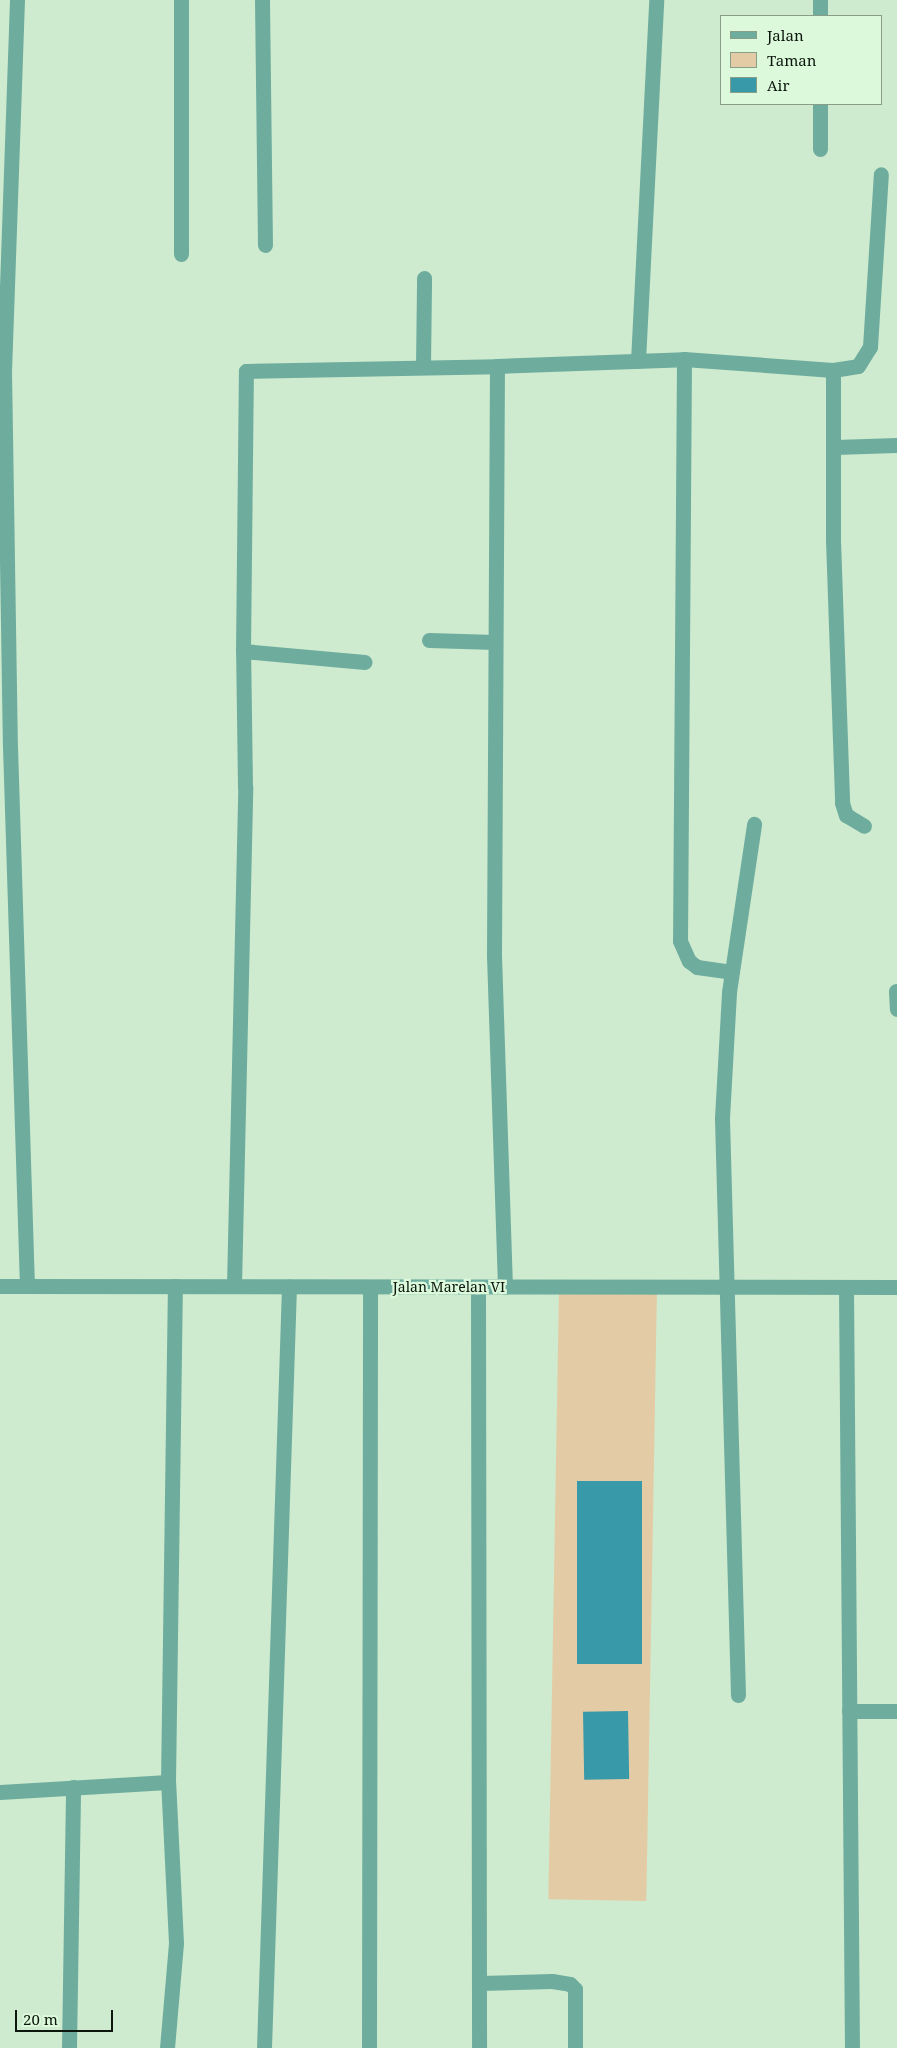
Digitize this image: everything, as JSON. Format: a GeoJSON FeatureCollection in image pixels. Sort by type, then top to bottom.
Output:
{"type":"FeatureCollection","features":[{"type":"Feature","properties":{"kind":"street"},"geometry":{"type":"LineString","coordinates":[[17,0],[4,370],[10,737],[27,1286]]}},
{"type":"Feature","properties":{"kind":"street"},"geometry":{"type":"LineString","coordinates":[[180,254],[181,0]]}},
{"type":"Feature","properties":{"kind":"street"},"geometry":{"type":"LineString","coordinates":[[262,0],[265,245]]}},
{"type":"Feature","properties":{"kind":"street"},"geometry":{"type":"LineString","coordinates":[[638,361],[656,0]]}},
{"type":"Feature","properties":{"kind":"street"},"geometry":{"type":"LineString","coordinates":[[820,0],[820,15]]}},
{"type":"Feature","properties":{"kind":"street"},"geometry":{"type":"LineString","coordinates":[[820,105],[820,149]]}},
{"type":"Feature","properties":{"kind":"street"},"geometry":{"type":"LineString","coordinates":[[234,1286],[246,787],[243,651],[246,371],[396,370],[423,366],[497,366],[684,359],[833,370],[858,366],[870,347],[881,174]]}},
{"type":"Feature","properties":{"kind":"street"},"geometry":{"type":"LineString","coordinates":[[423,366],[424,278]]}},
{"type":"Feature","properties":{"kind":"street"},"geometry":{"type":"LineString","coordinates":[[684,359],[680,942],[689,961],[697,967],[732,972]]}},
{"type":"Feature","properties":{"kind":"street"},"geometry":{"type":"LineString","coordinates":[[497,366],[494,955],[505,1287]]}},
{"type":"Feature","properties":{"kind":"street"},"geometry":{"type":"LineString","coordinates":[[833,370],[835,448],[833,540],[842,803],[846,815],[864,826]]}},
{"type":"Feature","properties":{"kind":"street"},"geometry":{"type":"LineString","coordinates":[[835,448],[897,445]]}},
{"type":"Feature","properties":{"kind":"street"},"geometry":{"type":"LineString","coordinates":[[429,640],[495,642]]}},
{"type":"Feature","properties":{"kind":"street"},"geometry":{"type":"LineString","coordinates":[[243,651],[365,662]]}},
{"type":"Feature","properties":{"kind":"street"},"geometry":{"type":"LineString","coordinates":[[738,1694],[722,1118],[732,972],[754,824]]}},
{"type":"Feature","properties":{"kind":"street"},"geometry":{"type":"LineString","coordinates":[[896,991],[897,1009]]}},
{"type":"Feature","properties":{"kind":"street","name":"Jalan Marelan VI"},"geometry":{"type":"LineString","coordinates":[[0,1286],[897,1287]]}},
{"type":"Feature","properties":{"kind":"street"},"geometry":{"type":"LineString","coordinates":[[168,2048],[176,1944],[168,1782],[175,1286]]}},
{"type":"Feature","properties":{"kind":"street"},"geometry":{"type":"LineString","coordinates":[[264,2048],[289,1286]]}},
{"type":"Feature","properties":{"kind":"street"},"geometry":{"type":"LineString","coordinates":[[369,2048],[370,1286]]}},
{"type":"Feature","properties":{"kind":"street"},"geometry":{"type":"LineString","coordinates":[[478,1287],[479,2048]]}},
{"type":"Feature","properties":{"kind":"street"},"geometry":{"type":"LineString","coordinates":[[846,1287],[852,2048]]}},
{"type":"Feature","properties":{"kind":"street"},"geometry":{"type":"LineString","coordinates":[[849,1711],[897,1711]]}},
{"type":"Feature","properties":{"kind":"street"},"geometry":{"type":"LineString","coordinates":[[0,1792],[168,1782]]}},
{"type":"Feature","properties":{"kind":"street"},"geometry":{"type":"LineString","coordinates":[[69,2048],[73,1787]]}},
{"type":"Feature","properties":{"kind":"street"},"geometry":{"type":"LineString","coordinates":[[478,1983],[552,1981],[570,1984],[575,1989],[575,2048]]}},
{"type":"Feature","properties":{"kind":"green space"},"geometry":{"type":"Polygon","coordinates":[[[559,1287],[657,1289],[646,1901],[548,1899],[559,1287]]]}},
{"type":"Feature","properties":{"kind":"water"},"geometry":{"type":"Polygon","coordinates":[[[577,1481],[642,1481],[642,1664],[577,1664],[577,1481]]]}},
{"type":"Feature","properties":{"kind":"water"},"geometry":{"type":"Polygon","coordinates":[[[628,1711],[629,1779],[584,1780],[583,1712],[628,1711]]]}}]}
